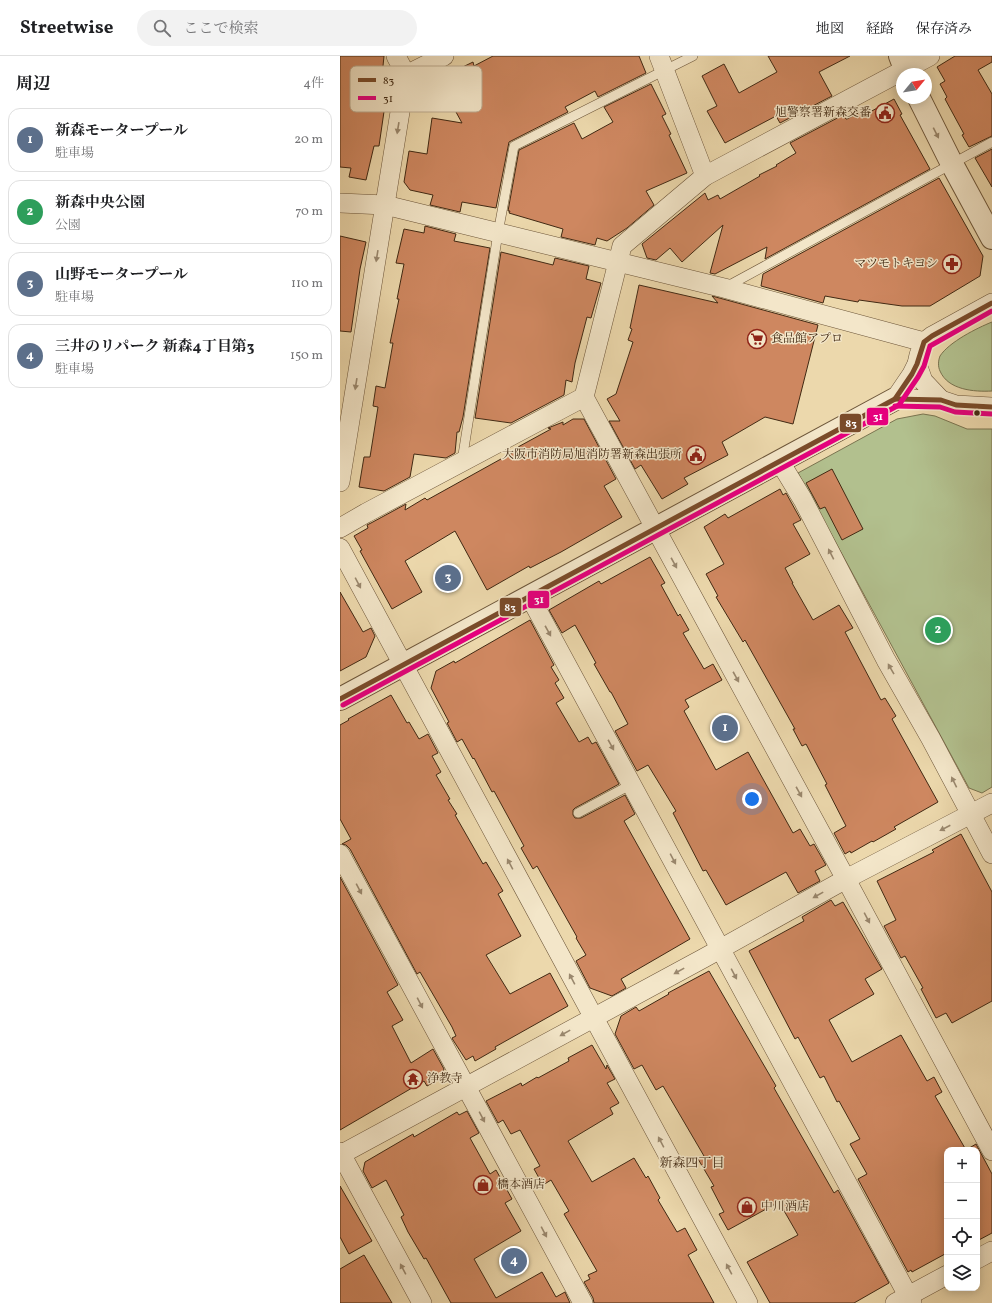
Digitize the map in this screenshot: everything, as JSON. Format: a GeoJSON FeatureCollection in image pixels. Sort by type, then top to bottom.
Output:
{"type":"FeatureCollection","features":[{"type":"Feature","properties":{"kind":"street"},"geometry":{"type":"LineString","coordinates":[[396,56],[401,66]]}},
{"type":"Feature","properties":{"kind":"street"},"geometry":{"type":"LineString","coordinates":[[424,66],[444,56]]}},
{"type":"Feature","properties":{"kind":"street"},"geometry":{"type":"LineString","coordinates":[[930,56],[904,66],[705,176],[622,246],[584,397],[992,1151]]}},
{"type":"Feature","properties":{"kind":"street"},"geometry":{"type":"LineString","coordinates":[[662,63],[705,176]]}},
{"type":"Feature","properties":{"kind":"street"},"geometry":{"type":"LineString","coordinates":[[922,104],[992,238]]}},
{"type":"Feature","properties":{"kind":"street"},"geometry":{"type":"LineString","coordinates":[[340,482],[400,112]]}},
{"type":"Feature","properties":{"kind":"street"},"geometry":{"type":"LineString","coordinates":[[340,203],[385,206],[724,288],[924,342]]}},
{"type":"Feature","properties":{"kind":"street"},"geometry":{"type":"LineString","coordinates":[[340,699],[895,399],[912,374],[924,342],[932,336],[992,303]]}},
{"type":"Feature","properties":{"kind":"street"},"geometry":{"type":"LineString","coordinates":[[917,364],[923,381],[941,400]]}},
{"type":"Feature","properties":{"kind":"street"},"geometry":{"type":"LineString","coordinates":[[340,528],[462,461],[584,397]]}},
{"type":"Feature","properties":{"kind":"street"},"geometry":{"type":"LineString","coordinates":[[895,399],[941,400],[956,404],[992,407]]}},
{"type":"Feature","properties":{"kind":"street"},"geometry":{"type":"LineString","coordinates":[[780,462],[803,500],[886,660],[934,745],[992,854]]}},
{"type":"Feature","properties":{"kind":"street"},"geometry":{"type":"LineString","coordinates":[[340,548],[748,1303]]}},
{"type":"Feature","properties":{"kind":"street"},"geometry":{"type":"LineString","coordinates":[[530,597],[721,948],[905,1301],[944,1277]]}},
{"type":"Feature","properties":{"kind":"street"},"geometry":{"type":"LineString","coordinates":[[422,1303],[340,1154],[593,1018],[846,879],[992,803]]}},
{"type":"Feature","properties":{"kind":"street"},"geometry":{"type":"LineString","coordinates":[[340,854],[582,1303]]}},
{"type":"Feature","properties":{"kind":"street"},"geometry":{"type":"LineString","coordinates":[[980,1257],[992,1251]]}},
{"type":"Feature","properties":{"kind":"lane"},"geometry":{"type":"LineString","coordinates":[[462,461],[498,233],[514,146],[662,63],[693,56]]}},
{"type":"Feature","properties":{"kind":"lane"},"geometry":{"type":"LineString","coordinates":[[724,288],[992,142]]}},
{"type":"Feature","properties":{"kind":"lane"},"geometry":{"type":"LineString","coordinates":[[578,813],[632,784]]}},
{"type":"Feature","properties":{"kind":"green space"},"geometry":{"type":"Polygon","coordinates":[[[992,322],[992,391],[977,391],[955,386],[944,377],[939,369],[940,356],[956,341],[992,322]]]}},
{"type":"Feature","properties":{"kind":"green space"},"geometry":{"type":"Polygon","coordinates":[[[923,414],[935,416],[967,429],[992,429],[992,787],[982,793],[969,788],[798,473],[897,419],[923,414]]]}},
{"type":"Feature","properties":{"kind":"building"},"geometry":{"type":"Polygon","coordinates":[[[340,56],[384,56],[383,66],[350,66],[350,112],[384,112],[379,146],[374,146],[366,180],[349,177],[351,168],[340,167],[340,56]]]}},
{"type":"Feature","properties":{"kind":"building"},"geometry":{"type":"Polygon","coordinates":[[[493,56],[639,56],[646,73],[598,97],[595,91],[565,107],[568,112],[509,142],[496,208],[462,202],[460,212],[430,205],[433,195],[410,190],[404,182],[409,151],[427,154],[432,118],[462,123],[456,112],[482,112],[482,66],[474,66],[493,56]]]}},
{"type":"Feature","properties":{"kind":"building"},"geometry":{"type":"Polygon","coordinates":[[[768,56],[850,56],[819,72],[832,96],[780,123],[776,116],[725,143],[707,111],[717,106],[702,76],[724,64],[739,93],[777,72],[768,56]]]}},
{"type":"Feature","properties":{"kind":"building"},"geometry":{"type":"Polygon","coordinates":[[[955,56],[992,56],[992,62],[978,70],[992,94],[992,136],[969,147],[962,135],[964,134],[945,99],[947,97],[940,84],[945,81],[937,67],[955,56]]]}},
{"type":"Feature","properties":{"kind":"building"},"geometry":{"type":"Polygon","coordinates":[[[473,62],[474,66],[465,66],[473,62]]]}},
{"type":"Feature","properties":{"kind":"building"},"geometry":{"type":"Polygon","coordinates":[[[651,84],[666,114],[662,116],[671,134],[669,135],[687,173],[646,191],[654,205],[627,228],[607,241],[597,238],[595,245],[561,237],[563,229],[509,213],[510,211],[508,211],[519,150],[574,123],[582,139],[613,122],[604,107],[651,84]]]}},
{"type":"Feature","properties":{"kind":"building"},"geometry":{"type":"Polygon","coordinates":[[[894,99],[902,114],[900,115],[930,169],[765,259],[767,247],[715,274],[710,273],[723,225],[682,262],[670,248],[656,260],[647,258],[642,244],[705,193],[708,200],[718,195],[720,199],[760,176],[759,175],[777,166],[776,165],[796,153],[790,143],[843,115],[847,119],[866,109],[868,113],[894,99]]]}},
{"type":"Feature","properties":{"kind":"building"},"geometry":{"type":"Polygon","coordinates":[[[992,149],[992,187],[975,158],[992,149]]]}},
{"type":"Feature","properties":{"kind":"building"},"geometry":{"type":"Polygon","coordinates":[[[939,178],[983,256],[980,276],[930,306],[902,306],[859,300],[858,302],[825,296],[823,303],[761,286],[763,274],[939,178]]]}},
{"type":"Feature","properties":{"kind":"building"},"geometry":{"type":"Polygon","coordinates":[[[425,226],[456,234],[454,241],[490,248],[463,417],[459,432],[457,432],[455,453],[446,458],[414,454],[410,477],[384,491],[359,487],[364,457],[370,457],[378,407],[373,406],[376,386],[385,388],[393,343],[390,343],[404,264],[396,263],[404,229],[424,233],[425,226]]]}},
{"type":"Feature","properties":{"kind":"building"},"geometry":{"type":"Polygon","coordinates":[[[340,236],[366,242],[360,269],[351,332],[340,331],[340,236]]]}},
{"type":"Feature","properties":{"kind":"building"},"geometry":{"type":"Polygon","coordinates":[[[501,252],[553,265],[555,258],[589,266],[586,279],[601,283],[591,318],[587,317],[575,363],[572,382],[566,380],[564,395],[511,423],[475,418],[501,252]]]}},
{"type":"Feature","properties":{"kind":"building"},"geometry":{"type":"Polygon","coordinates":[[[639,285],[718,303],[712,296],[818,325],[793,424],[765,417],[722,442],[728,455],[684,478],[688,484],[662,499],[641,465],[635,469],[609,421],[620,421],[607,399],[616,394],[633,342],[628,340],[632,329],[630,328],[639,285]]]}},
{"type":"Feature","properties":{"kind":"building"},"geometry":{"type":"Polygon","coordinates":[[[573,419],[584,419],[616,479],[604,486],[622,517],[561,552],[530,568],[529,566],[487,590],[455,531],[405,561],[422,592],[392,609],[360,551],[362,550],[354,536],[368,528],[367,525],[406,504],[405,510],[425,498],[427,500],[519,449],[518,447],[551,429],[548,428],[563,422],[563,425],[573,419]]]}},
{"type":"Feature","properties":{"kind":"building"},"geometry":{"type":"Polygon","coordinates":[[[832,469],[863,529],[842,540],[825,507],[820,509],[806,483],[832,469]]]}},
{"type":"Feature","properties":{"kind":"building"},"geometry":{"type":"Polygon","coordinates":[[[780,489],[783,495],[786,493],[801,520],[793,524],[810,554],[785,568],[792,583],[813,620],[839,605],[853,628],[845,632],[881,700],[885,698],[896,716],[892,719],[938,802],[894,827],[896,829],[851,853],[850,851],[845,854],[834,833],[846,826],[825,785],[827,784],[806,744],[802,746],[793,729],[795,729],[745,640],[743,642],[716,597],[718,596],[706,574],[724,564],[704,527],[725,514],[728,518],[780,489]]]}},
{"type":"Feature","properties":{"kind":"building"},"geometry":{"type":"Polygon","coordinates":[[[650,557],[665,583],[661,585],[678,616],[680,614],[689,630],[683,633],[704,669],[713,664],[722,680],[685,700],[689,707],[684,711],[716,770],[748,752],[793,833],[800,829],[810,846],[814,844],[826,865],[815,871],[820,881],[798,893],[786,872],[726,905],[706,870],[703,871],[673,813],[676,811],[648,765],[637,771],[615,731],[628,724],[594,664],[596,663],[575,625],[562,633],[549,610],[599,581],[601,584],[650,557]]]}},
{"type":"Feature","properties":{"kind":"building"},"geometry":{"type":"Polygon","coordinates":[[[340,592],[363,632],[371,628],[375,636],[366,657],[340,671],[340,592]]]}},
{"type":"Feature","properties":{"kind":"building"},"geometry":{"type":"Polygon","coordinates":[[[530,620],[554,665],[551,667],[559,680],[555,683],[564,698],[556,703],[579,742],[588,737],[592,744],[596,742],[619,784],[575,808],[573,810],[573,815],[575,818],[581,818],[625,795],[635,814],[624,821],[690,939],[621,979],[626,988],[612,996],[590,988],[576,961],[586,955],[576,938],[577,937],[537,866],[533,869],[521,848],[524,846],[474,758],[473,759],[462,739],[457,742],[447,723],[449,722],[431,688],[436,671],[454,661],[455,663],[530,620]]]}},
{"type":"Feature","properties":{"kind":"building"},"geometry":{"type":"Polygon","coordinates":[[[391,695],[407,723],[409,722],[419,739],[428,734],[438,753],[432,756],[441,772],[436,775],[450,799],[448,800],[457,814],[455,815],[483,864],[486,862],[503,891],[498,894],[521,936],[486,955],[510,994],[550,973],[568,1006],[495,1047],[496,1049],[475,1061],[473,1056],[466,1060],[453,1040],[452,1038],[456,1036],[452,1027],[420,972],[417,974],[350,849],[346,845],[342,844],[351,839],[340,819],[340,725],[391,695]]]}},
{"type":"Feature","properties":{"kind":"building"},"geometry":{"type":"Polygon","coordinates":[[[961,834],[992,892],[992,1001],[952,1023],[946,1013],[936,1018],[921,989],[923,988],[905,956],[901,958],[884,926],[896,920],[877,881],[934,852],[932,850],[961,834]]]}},
{"type":"Feature","properties":{"kind":"building"},"geometry":{"type":"Polygon","coordinates":[[[340,877],[398,985],[387,992],[403,1020],[392,1026],[411,1063],[433,1049],[444,1069],[441,1078],[427,1086],[424,1081],[340,1130],[340,877]]]}},
{"type":"Feature","properties":{"kind":"building"},"geometry":{"type":"Polygon","coordinates":[[[831,900],[835,906],[843,902],[882,969],[865,979],[874,994],[829,1020],[852,1062],[901,1035],[927,1081],[934,1077],[942,1092],[935,1096],[964,1147],[944,1147],[944,1255],[912,1272],[911,1270],[908,1272],[858,1179],[867,1174],[850,1144],[860,1139],[839,1101],[837,1102],[824,1076],[820,1078],[798,1037],[795,1039],[749,951],[804,921],[802,917],[831,900]]]}},
{"type":"Feature","properties":{"kind":"building"},"geometry":{"type":"Polygon","coordinates":[[[709,971],[776,1086],[774,1088],[834,1193],[838,1190],[889,1283],[854,1303],[770,1303],[747,1262],[798,1235],[779,1202],[728,1230],[719,1214],[724,1212],[711,1187],[714,1186],[698,1159],[704,1156],[663,1086],[656,1090],[642,1065],[634,1069],[615,1034],[621,1016],[636,1007],[639,1011],[669,994],[668,993],[709,971]]]}},
{"type":"Feature","properties":{"kind":"building"},"geometry":{"type":"Polygon","coordinates":[[[592,1045],[606,1069],[607,1065],[615,1079],[607,1083],[619,1103],[610,1108],[613,1114],[568,1141],[592,1182],[634,1158],[646,1178],[648,1176],[660,1198],[658,1200],[677,1232],[685,1228],[697,1250],[688,1255],[714,1303],[594,1303],[593,1298],[584,1282],[590,1279],[588,1275],[597,1271],[564,1214],[569,1211],[551,1180],[543,1185],[534,1169],[540,1166],[520,1130],[511,1134],[503,1120],[498,1123],[486,1101],[521,1083],[522,1086],[537,1077],[538,1078],[569,1061],[568,1058],[592,1045]]]}},
{"type":"Feature","properties":{"kind":"building"},"geometry":{"type":"Polygon","coordinates":[[[467,1111],[479,1133],[470,1138],[490,1174],[496,1170],[512,1199],[505,1203],[521,1231],[474,1259],[496,1298],[542,1272],[556,1297],[565,1292],[570,1303],[451,1303],[426,1258],[424,1259],[408,1232],[401,1217],[404,1215],[386,1180],[372,1188],[363,1171],[365,1162],[413,1134],[414,1137],[457,1112],[459,1115],[467,1111]]]}},
{"type":"Feature","properties":{"kind":"building"},"geometry":{"type":"Polygon","coordinates":[[[980,1152],[992,1174],[992,1233],[980,1239],[980,1152]]]}},
{"type":"Feature","properties":{"kind":"building"},"geometry":{"type":"Polygon","coordinates":[[[340,1186],[372,1241],[349,1254],[340,1237],[340,1186]]]}},
{"type":"Feature","properties":{"kind":"building"},"geometry":{"type":"Polygon","coordinates":[[[364,1255],[392,1303],[340,1303],[340,1269],[364,1255]]]}},
{"type":"Feature","properties":{"kind":"transit line","name":"83"},"geometry":{"type":"LineString","coordinates":[[340,699],[895,399],[912,374],[924,342],[932,336],[992,303]]}},
{"type":"Feature","properties":{"kind":"transit line","name":"31"},"geometry":{"type":"LineString","coordinates":[[343,705],[899,405],[924,366],[930,346],[992,311]]}},
{"type":"Feature","properties":{"kind":"transit line","name":"83"},"geometry":{"type":"LineString","coordinates":[[895,399],[941,400],[956,405],[992,407]]}},
{"type":"Feature","properties":{"kind":"transit line","name":"31"},"geometry":{"type":"LineString","coordinates":[[895,406],[940,407],[955,412],[992,414]]}},
{"type":"Feature","properties":{"kind":"place","name":"旭警察署新森交番"},"geometry":{"type":"Point","coordinates":[885,113]}},
{"type":"Feature","properties":{"kind":"place","name":"マツモトキヨシ"},"geometry":{"type":"Point","coordinates":[952,264]}},
{"type":"Feature","properties":{"kind":"place","name":"食品館アプロ"},"geometry":{"type":"Point","coordinates":[757,339]}},
{"type":"Feature","properties":{"kind":"place","name":"大阪市消防局旭消防署新森出張所"},"geometry":{"type":"Point","coordinates":[696,455]}},
{"type":"Feature","properties":{"kind":"place","name":"山野モータープール"},"geometry":{"type":"Point","coordinates":[448,578]}},
{"type":"Feature","properties":{"kind":"place","name":"新森中央公園"},"geometry":{"type":"Point","coordinates":[938,630]}},
{"type":"Feature","properties":{"kind":"place","name":"新森モータープール"},"geometry":{"type":"Point","coordinates":[725,728]}},
{"type":"Feature","properties":{"kind":"place","name":"浄教寺"},"geometry":{"type":"Point","coordinates":[413,1079]}},
{"type":"Feature","properties":{"kind":"place","name":"橋本酒店"},"geometry":{"type":"Point","coordinates":[483,1185]}},
{"type":"Feature","properties":{"kind":"place","name":"中川酒店"},"geometry":{"type":"Point","coordinates":[747,1207]}},
{"type":"Feature","properties":{"kind":"place","name":"三井のリパーク 新森4丁目第3"},"geometry":{"type":"Point","coordinates":[514,1261]}},
{"type":"Feature","properties":{"kind":"district","name":"新森四丁目"},"geometry":{"type":"Point","coordinates":[692,1164]}}]}
